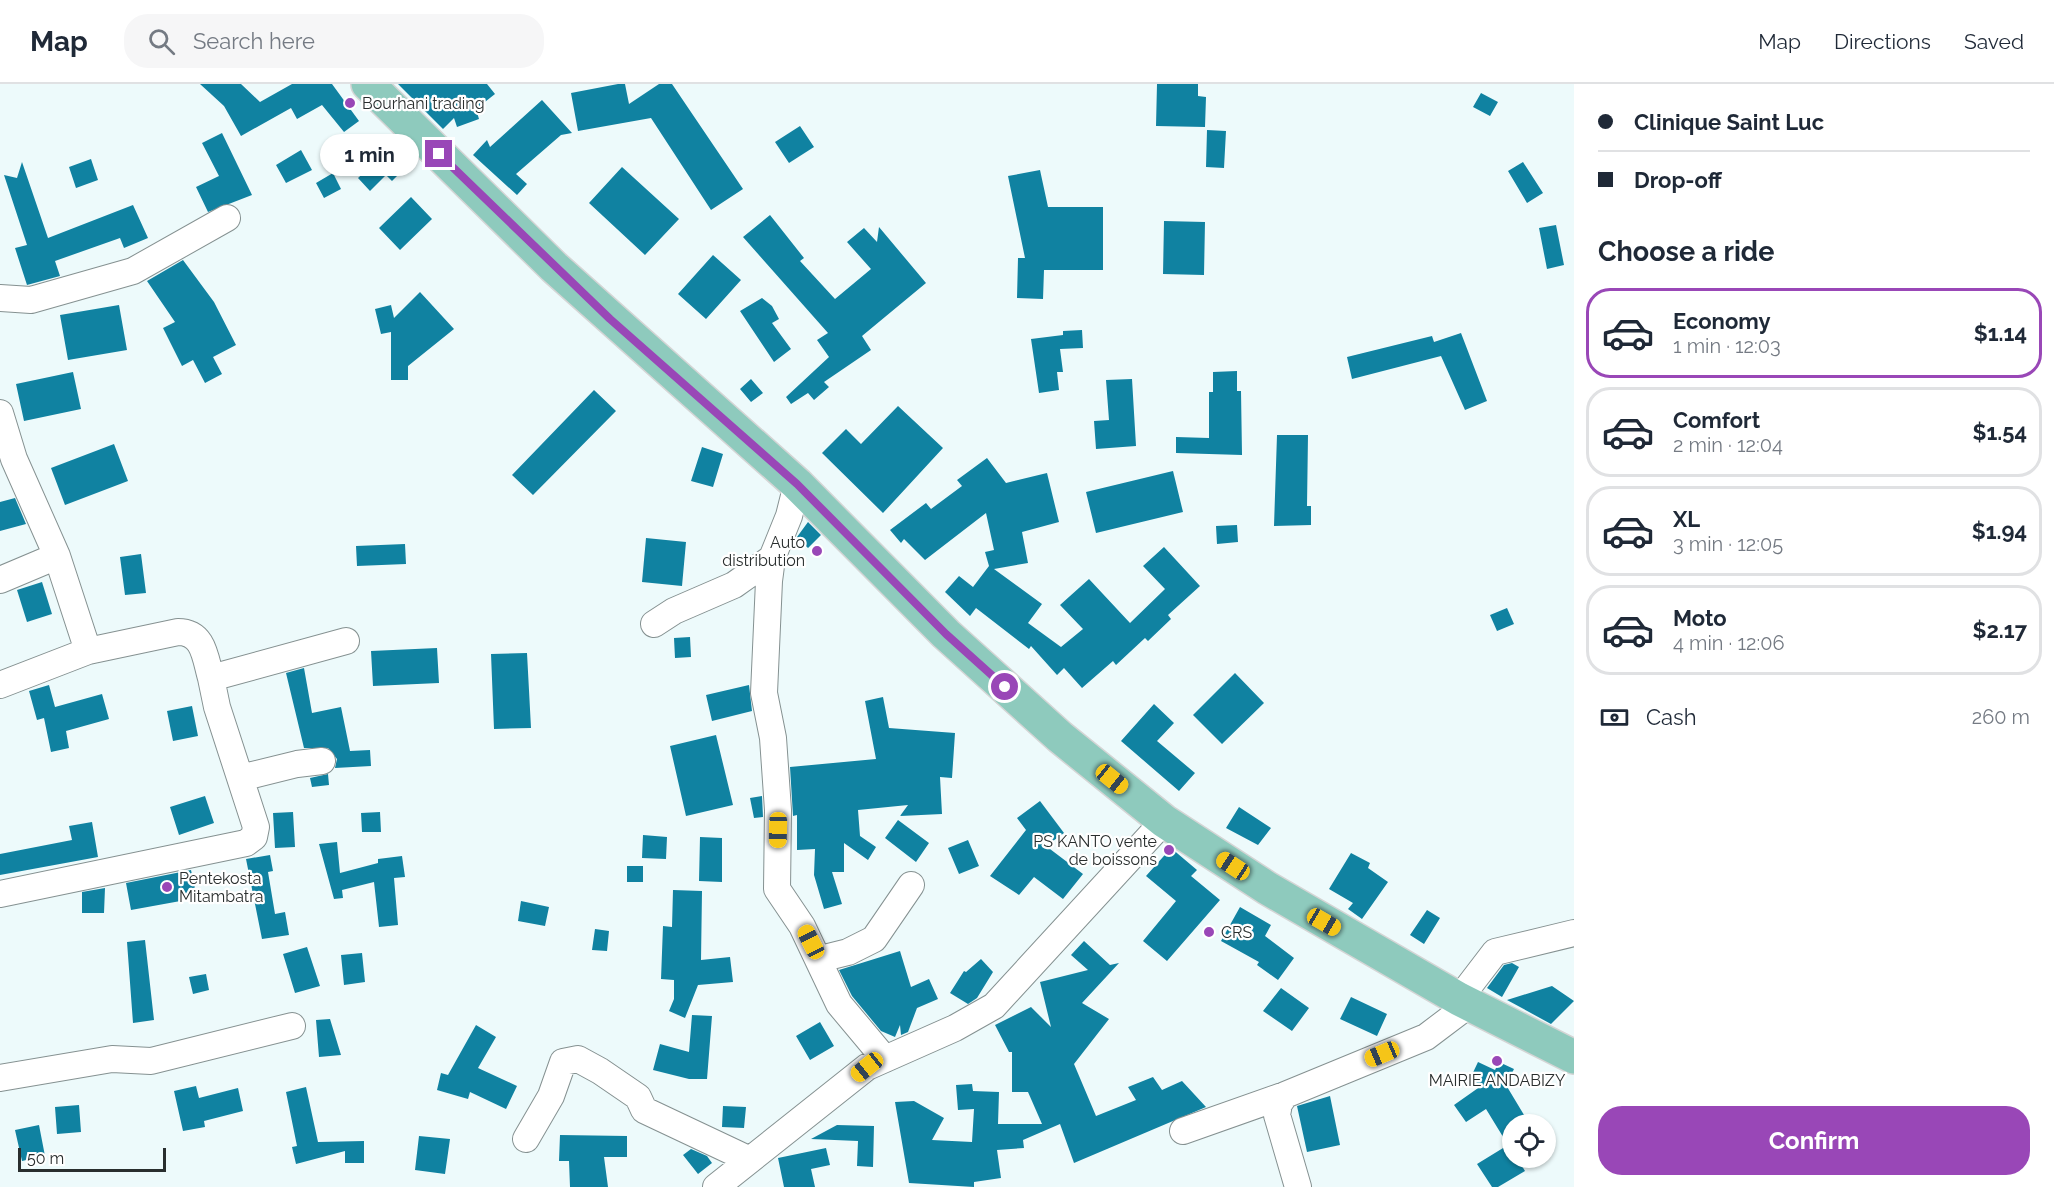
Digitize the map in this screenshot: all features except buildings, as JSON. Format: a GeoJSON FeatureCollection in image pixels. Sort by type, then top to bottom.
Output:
{"type":"FeatureCollection","features":[{"type":"Feature","properties":{"kind":"main road"},"geometry":{"type":"LineString","coordinates":[[368,84],[554,267],[797,484],[946,634],[1060,737],[1164,821],[1267,888],[1465,1001],[1574,1057]]}},
{"type":"Feature","properties":{"kind":"street"},"geometry":{"type":"LineString","coordinates":[[0,298],[31,300],[133,271],[227,218]]}},
{"type":"Feature","properties":{"kind":"street"},"geometry":{"type":"LineString","coordinates":[[0,413],[14,459],[57,556],[88,651]]}},
{"type":"Feature","properties":{"kind":"street"},"geometry":{"type":"LineString","coordinates":[[797,484],[789,516],[772,558],[764,693],[774,738],[778,810],[777,890],[802,926],[820,959],[839,1004],[885,1059]]}},
{"type":"Feature","properties":{"kind":"street"},"geometry":{"type":"LineString","coordinates":[[0,580],[57,556]]}},
{"type":"Feature","properties":{"kind":"street"},"geometry":{"type":"LineString","coordinates":[[654,624],[674,611],[734,585],[772,558]]}},
{"type":"Feature","properties":{"kind":"street"},"geometry":{"type":"LineString","coordinates":[[0,686],[88,651],[178,632],[190,632],[200,640],[217,707],[256,827],[254,837],[246,843],[0,894]]}},
{"type":"Feature","properties":{"kind":"street"},"geometry":{"type":"LineString","coordinates":[[211,678],[346,641]]}},
{"type":"Feature","properties":{"kind":"street"},"geometry":{"type":"LineString","coordinates":[[240,778],[297,764],[322,761]]}},
{"type":"Feature","properties":{"kind":"street"},"geometry":{"type":"LineString","coordinates":[[716,1187],[867,1067],[954,1028],[994,1006],[1164,821]]}},
{"type":"Feature","properties":{"kind":"street"},"geometry":{"type":"LineString","coordinates":[[820,959],[848,951],[874,939],[910,885]]}},
{"type":"Feature","properties":{"kind":"street"},"geometry":{"type":"LineString","coordinates":[[1183,1131],[1285,1095],[1426,1036],[1465,1001],[1495,952],[1574,933]]}},
{"type":"Feature","properties":{"kind":"street"},"geometry":{"type":"LineString","coordinates":[[0,1078],[112,1059],[151,1061],[292,1026]]}},
{"type":"Feature","properties":{"kind":"street"},"geometry":{"type":"LineString","coordinates":[[526,1139],[551,1096],[563,1062],[578,1059],[638,1097],[644,1110],[750,1160]]}},
{"type":"Feature","properties":{"kind":"street"},"geometry":{"type":"LineString","coordinates":[[1285,1095],[1276,1115],[1298,1187]]}},
{"type":"Feature","properties":{"kind":"place","name":"Bourhani trading"},"geometry":{"type":"Point","coordinates":[350,103]}},
{"type":"Feature","properties":{"kind":"place","name":"Auto distribution"},"geometry":{"type":"Point","coordinates":[817,551]}},
{"type":"Feature","properties":{"kind":"place","name":"PS KANTO vente de boissons"},"geometry":{"type":"Point","coordinates":[1169,850]}},
{"type":"Feature","properties":{"kind":"place","name":"Pentekosta Mitambatra"},"geometry":{"type":"Point","coordinates":[167,887]}},
{"type":"Feature","properties":{"kind":"place","name":"CRS"},"geometry":{"type":"Point","coordinates":[1209,932]}},
{"type":"Feature","properties":{"kind":"place","name":"MAIRIE ANDABIZY"},"geometry":{"type":"Point","coordinates":[1497,1061]}},
{"type":"Feature","properties":{"kind":"route"},"geometry":{"type":"LineString","coordinates":[[439,154],[541,255],[610,319],[797,484],[946,634],[1005,687]]}}]}
